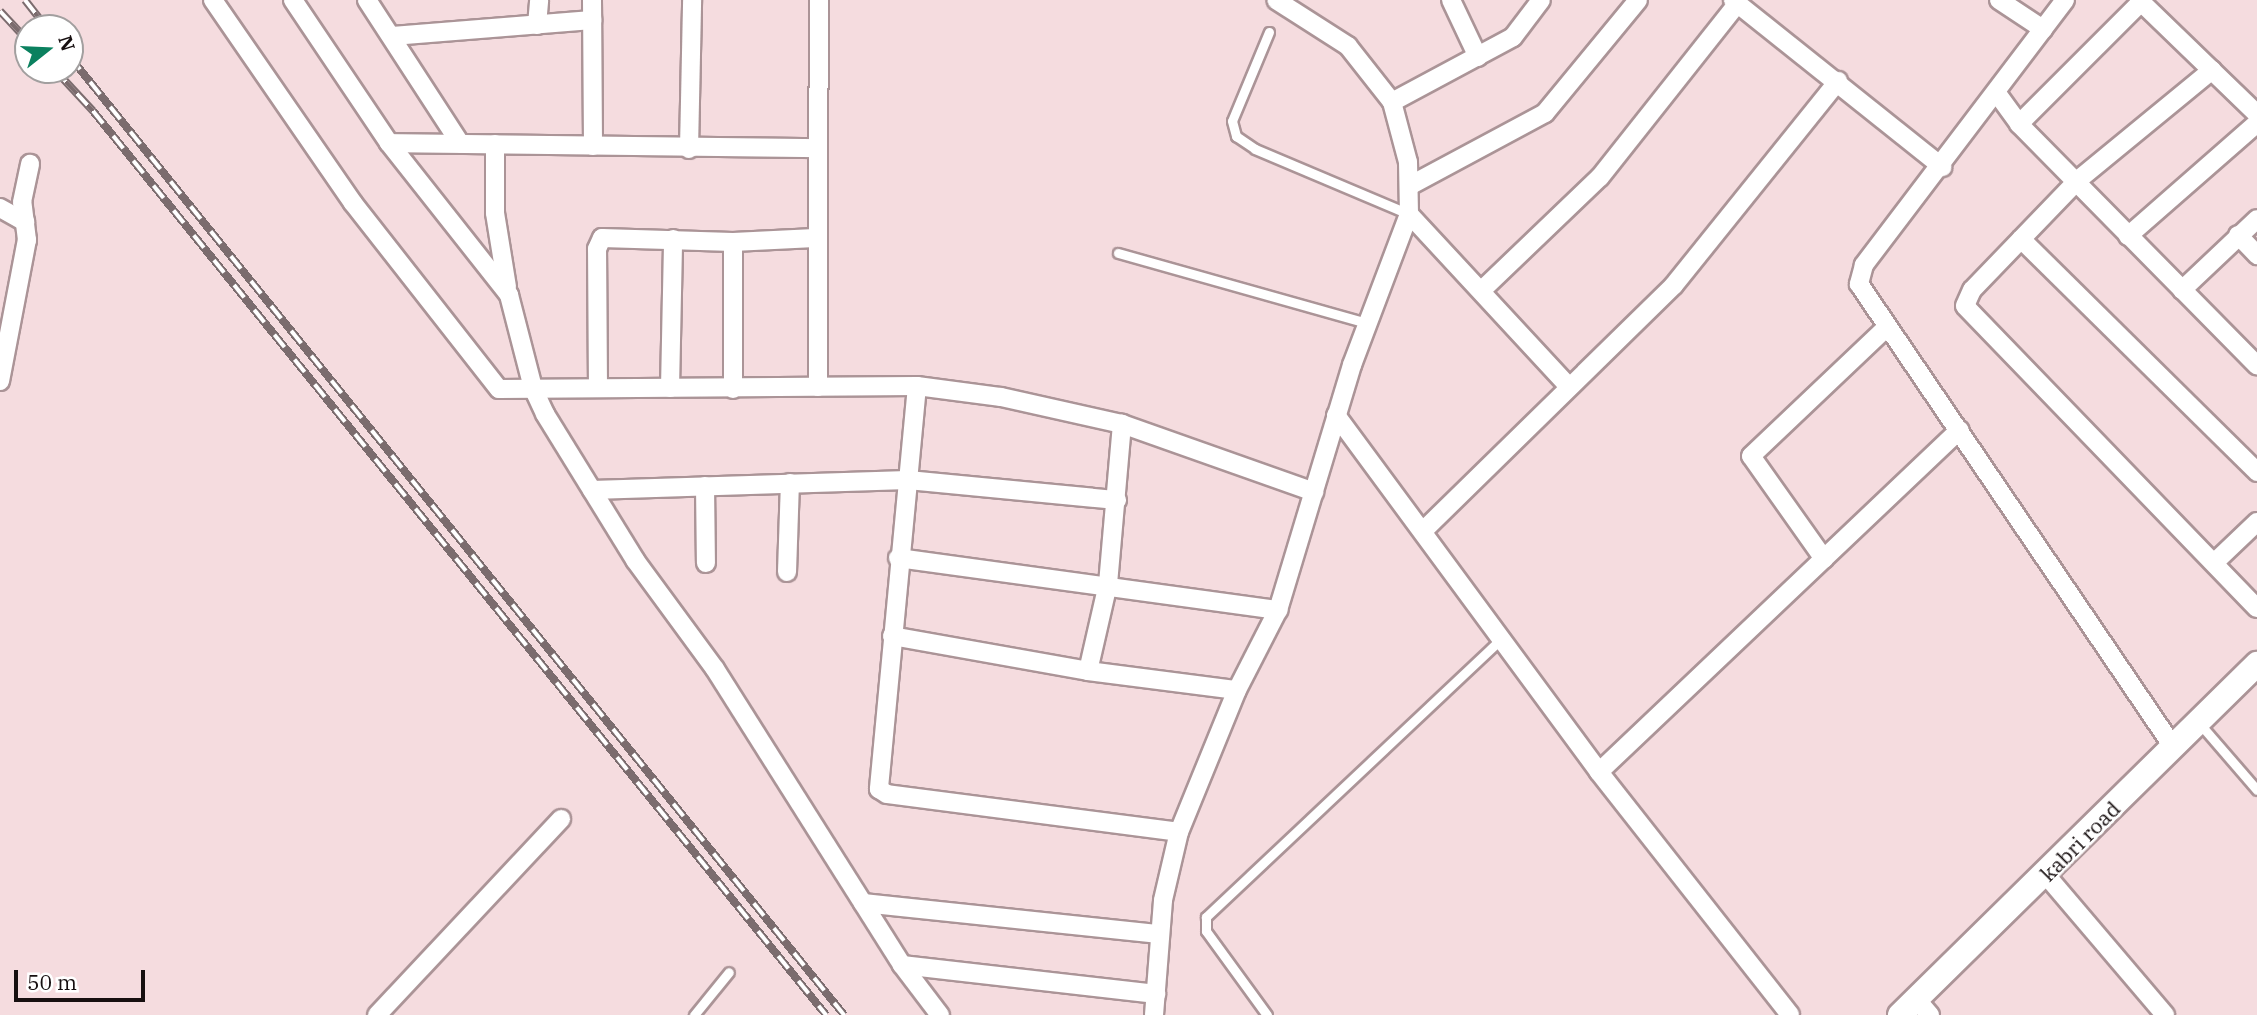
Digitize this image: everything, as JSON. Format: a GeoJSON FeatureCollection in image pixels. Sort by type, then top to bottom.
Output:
{"type":"FeatureCollection","features":[{"type":"Feature","properties":{"kind":"street"},"geometry":{"type":"LineString","coordinates":[[213,0],[353,203],[492,384],[506,390],[917,387],[1044,404],[1122,424],[1314,492]]}},
{"type":"Feature","properties":{"kind":"street"},"geometry":{"type":"LineString","coordinates":[[293,0],[389,143],[509,295]]}},
{"type":"Feature","properties":{"kind":"street"},"geometry":{"type":"LineString","coordinates":[[367,0],[460,143]]}},
{"type":"Feature","properties":{"kind":"street"},"geometry":{"type":"LineString","coordinates":[[537,24],[539,0]]}},
{"type":"Feature","properties":{"kind":"street"},"geometry":{"type":"LineString","coordinates":[[592,0],[593,146]]}},
{"type":"Feature","properties":{"kind":"street"},"geometry":{"type":"LineString","coordinates":[[689,149],[692,0]]}},
{"type":"Feature","properties":{"kind":"street"},"geometry":{"type":"LineString","coordinates":[[818,387],[815,148],[819,0]]}},
{"type":"Feature","properties":{"kind":"street"},"geometry":{"type":"LineString","coordinates":[[1154,1015],[1166,877],[1179,832],[1237,690],[1278,610],[1336,415],[1367,323],[1409,214],[1411,185],[1392,102],[1348,46],[1306,16],[1276,0]]}},
{"type":"Feature","properties":{"kind":"street"},"geometry":{"type":"LineString","coordinates":[[1306,16],[1315,0]]}},
{"type":"Feature","properties":{"kind":"street"},"geometry":{"type":"LineString","coordinates":[[1451,0],[1478,57]]}},
{"type":"Feature","properties":{"kind":"street"},"geometry":{"type":"LineString","coordinates":[[1392,102],[1513,37],[1541,0]]}},
{"type":"Feature","properties":{"kind":"street"},"geometry":{"type":"LineString","coordinates":[[1411,185],[1545,113],[1638,0]]}},
{"type":"Feature","properties":{"kind":"street"},"geometry":{"type":"LineString","coordinates":[[1999,0],[2043,29]]}},
{"type":"Feature","properties":{"kind":"street"},"geometry":{"type":"LineString","coordinates":[[2065,0],[1860,274],[1862,292],[1960,430],[2174,748]]}},
{"type":"Feature","properties":{"kind":"street"},"geometry":{"type":"LineString","coordinates":[[2019,124],[2140,1],[2257,114]]}},
{"type":"Feature","properties":{"kind":"street"},"geometry":{"type":"LineString","coordinates":[[1482,290],[1600,177],[1735,2],[1838,81],[1942,167]]}},
{"type":"Feature","properties":{"kind":"street"},"geometry":{"type":"LineString","coordinates":[[392,36],[592,20]]}},
{"type":"Feature","properties":{"kind":"street"},"geometry":{"type":"LineString","coordinates":[[2212,70],[2077,181],[1966,299],[1967,310],[2257,608]]}},
{"type":"Feature","properties":{"kind":"street"},"geometry":{"type":"LineString","coordinates":[[1423,531],[1674,285],[1838,81]]}},
{"type":"Feature","properties":{"kind":"street"},"geometry":{"type":"LineString","coordinates":[[1996,92],[2019,124],[2257,365]]}},
{"type":"Feature","properties":{"kind":"street"},"geometry":{"type":"LineString","coordinates":[[2128,236],[2257,123]]}},
{"type":"Feature","properties":{"kind":"street"},"geometry":{"type":"LineString","coordinates":[[389,143],[689,149],[815,148]]}},
{"type":"Feature","properties":{"kind":"street"},"geometry":{"type":"LineString","coordinates":[[495,145],[495,213],[509,295],[533,388],[635,560],[715,669],[902,965],[940,1015]]}},
{"type":"Feature","properties":{"kind":"street"},"geometry":{"type":"LineString","coordinates":[[0,381],[27,240],[22,202],[30,164]]}},
{"type":"Feature","properties":{"kind":"street"},"geometry":{"type":"LineString","coordinates":[[0,208],[25,222]]}},
{"type":"Feature","properties":{"kind":"street"},"geometry":{"type":"LineString","coordinates":[[1409,214],[1569,387]]}},
{"type":"Feature","properties":{"kind":"street"},"geometry":{"type":"LineString","coordinates":[[2182,290],[2257,219]]}},
{"type":"Feature","properties":{"kind":"street"},"geometry":{"type":"LineString","coordinates":[[2238,235],[2257,255]]}},
{"type":"Feature","properties":{"kind":"street"},"geometry":{"type":"LineString","coordinates":[[598,388],[599,243],[612,236],[733,242],[815,238]]}},
{"type":"Feature","properties":{"kind":"street"},"geometry":{"type":"LineString","coordinates":[[670,388],[673,239]]}},
{"type":"Feature","properties":{"kind":"street"},"geometry":{"type":"LineString","coordinates":[[2021,239],[2257,472]]}},
{"type":"Feature","properties":{"kind":"street"},"geometry":{"type":"LineString","coordinates":[[733,242],[733,388]]}},
{"type":"Feature","properties":{"kind":"street"},"geometry":{"type":"LineString","coordinates":[[1824,559],[1751,456],[1886,328]]}},
{"type":"Feature","properties":{"kind":"street"},"geometry":{"type":"LineString","coordinates":[[917,387],[877,780],[883,793],[1179,832]]}},
{"type":"Feature","properties":{"kind":"street"},"geometry":{"type":"LineString","coordinates":[[1336,415],[1599,772],[1790,1015]]}},
{"type":"Feature","properties":{"kind":"street"},"geometry":{"type":"LineString","coordinates":[[1088,671],[1108,584],[1122,424]]}},
{"type":"Feature","properties":{"kind":"street"},"geometry":{"type":"LineString","coordinates":[[1599,772],[1960,430]]}},
{"type":"Feature","properties":{"kind":"street"},"geometry":{"type":"LineString","coordinates":[[592,491],[908,480],[1117,500]]}},
{"type":"Feature","properties":{"kind":"street"},"geometry":{"type":"LineString","coordinates":[[787,572],[790,483]]}},
{"type":"Feature","properties":{"kind":"street"},"geometry":{"type":"LineString","coordinates":[[705,486],[706,563]]}},
{"type":"Feature","properties":{"kind":"street"},"geometry":{"type":"LineString","coordinates":[[2215,562],[2257,522]]}},
{"type":"Feature","properties":{"kind":"street"},"geometry":{"type":"LineString","coordinates":[[898,558],[1108,584],[1278,610]]}},
{"type":"Feature","properties":{"kind":"street"},"geometry":{"type":"LineString","coordinates":[[892,636],[1088,671],[1237,690]]}},
{"type":"Feature","properties":{"kind":"street","name":"kabri road"},"geometry":{"type":"LineString","coordinates":[[1916,1010],[2046,875],[2257,664]]}},
{"type":"Feature","properties":{"kind":"street"},"geometry":{"type":"LineString","coordinates":[[377,1015],[561,819]]}},
{"type":"Feature","properties":{"kind":"street"},"geometry":{"type":"LineString","coordinates":[[2046,875],[2165,1015]]}},
{"type":"Feature","properties":{"kind":"street"},"geometry":{"type":"LineString","coordinates":[[863,903],[1159,934]]}},
{"type":"Feature","properties":{"kind":"street"},"geometry":{"type":"LineString","coordinates":[[902,965],[1156,994]]}},
{"type":"Feature","properties":{"kind":"lane"},"geometry":{"type":"LineString","coordinates":[[1269,32],[1232,121],[1236,136],[1255,149],[1409,214]]}},
{"type":"Feature","properties":{"kind":"lane"},"geometry":{"type":"LineString","coordinates":[[1118,253],[1367,323]]}},
{"type":"Feature","properties":{"kind":"lane"},"geometry":{"type":"LineString","coordinates":[[1267,1015],[1206,931],[1206,917],[1502,638]]}},
{"type":"Feature","properties":{"kind":"lane"},"geometry":{"type":"LineString","coordinates":[[2198,723],[2257,790]]}},
{"type":"Feature","properties":{"kind":"lane"},"geometry":{"type":"LineString","coordinates":[[694,1015],[729,972]]}},
{"type":"Feature","properties":{"kind":"railway"},"geometry":{"type":"LineString","coordinates":[[25,0],[36,14]]}},
{"type":"Feature","properties":{"kind":"railway"},"geometry":{"type":"LineString","coordinates":[[0,11],[14,26]]}},
{"type":"Feature","properties":{"kind":"railway"},"geometry":{"type":"LineString","coordinates":[[84,74],[844,1015]]}},
{"type":"Feature","properties":{"kind":"railway"},"geometry":{"type":"LineString","coordinates":[[68,84],[93,111],[826,1015]]}}]}
